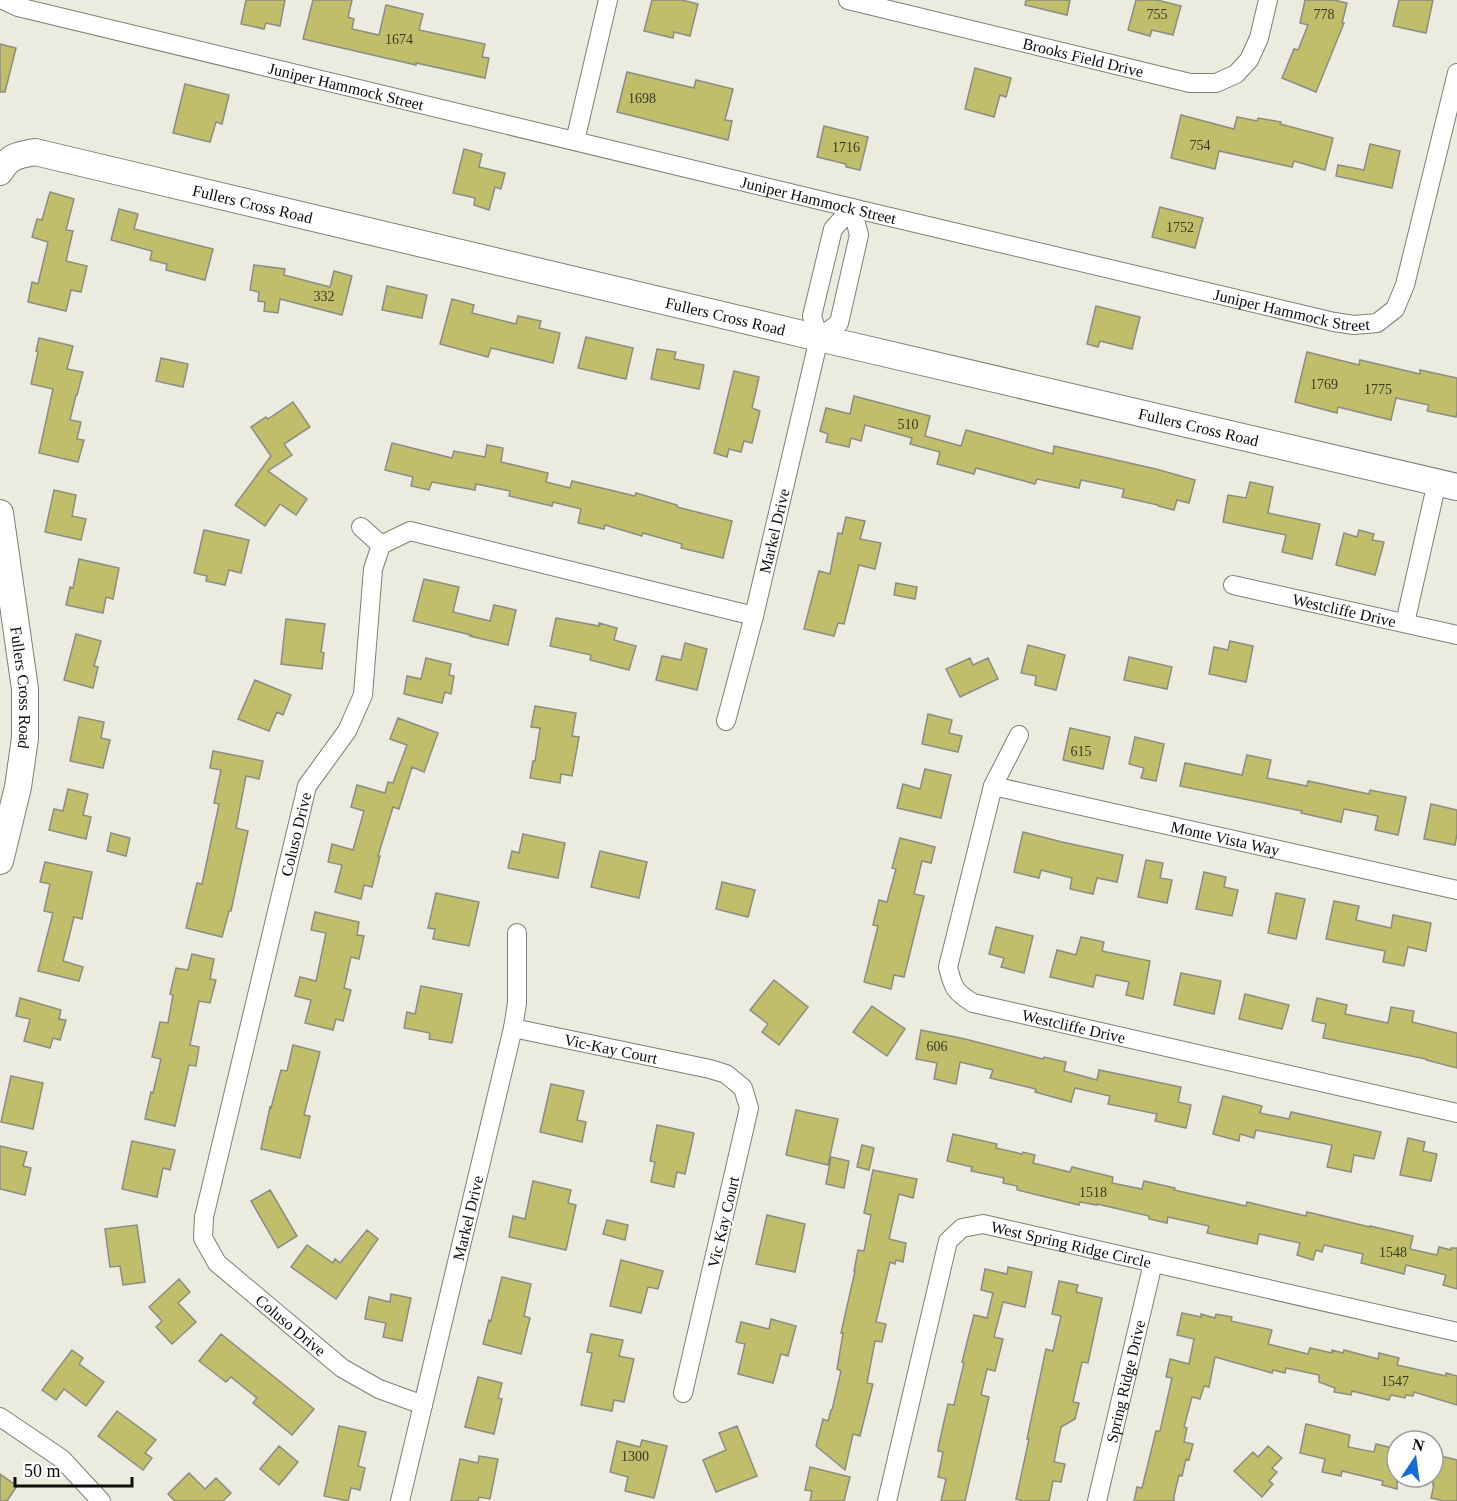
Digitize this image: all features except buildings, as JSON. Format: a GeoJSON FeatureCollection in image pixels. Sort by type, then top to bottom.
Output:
{"type":"FeatureCollection","features":[{"type":"Feature","properties":{"kind":"street","name":"Juniper Hammock Street"},"geometry":{"type":"LineString","coordinates":[[3,0],[18,7],[852,208],[1354,325],[1377,322],[1395,309],[1405,285],[1457,73]]}},
{"type":"Feature","properties":{"kind":"street"},"geometry":{"type":"LineString","coordinates":[[575,141],[608,0]]}},
{"type":"Feature","properties":{"kind":"street","name":"Brooks Field Drive"},"geometry":{"type":"LineString","coordinates":[[848,0],[1190,83],[1216,83],[1236,74],[1249,60],[1259,38],[1268,0]]}},
{"type":"Feature","properties":{"kind":"street","name":"Fullers Cross Road"},"geometry":{"type":"LineString","coordinates":[[0,172],[6,162],[35,152],[1447,484]]}},
{"type":"Feature","properties":{"kind":"street"},"geometry":{"type":"LineString","coordinates":[[852,208],[859,235],[839,323],[819,338],[812,316],[833,229],[852,208]]}},
{"type":"Feature","properties":{"kind":"street","name":"Markel Drive"},"geometry":{"type":"LineString","coordinates":[[726,721],[754,616],[819,338]]}},
{"type":"Feature","properties":{"kind":"street"},"geometry":{"type":"LineString","coordinates":[[1405,623],[1447,484]]}},
{"type":"Feature","properties":{"kind":"street","name":"Fullers Cross Road"},"geometry":{"type":"LineString","coordinates":[[0,513],[25,689],[25,738],[18,787],[0,861]]}},
{"type":"Feature","properties":{"kind":"street"},"geometry":{"type":"LineString","coordinates":[[361,527],[381,545],[410,531],[754,616]]}},
{"type":"Feature","properties":{"kind":"street","name":"Coluso Drive"},"geometry":{"type":"LineString","coordinates":[[381,545],[374,568],[363,695],[347,731],[307,786],[204,1217],[202,1238],[217,1263],[342,1368],[379,1389],[423,1405]]}},
{"type":"Feature","properties":{"kind":"street","name":"Westcliffe Drive"},"geometry":{"type":"LineString","coordinates":[[1233,585],[1457,635]]}},
{"type":"Feature","properties":{"kind":"street","name":"Westcliffe Drive"},"geometry":{"type":"LineString","coordinates":[[1019,735],[993,786],[948,967],[958,994],[973,1003],[1457,1113]]}},
{"type":"Feature","properties":{"kind":"street","name":"Monte Vista Way"},"geometry":{"type":"LineString","coordinates":[[993,786],[1457,890]]}},
{"type":"Feature","properties":{"kind":"street","name":"Markel Drive"},"geometry":{"type":"LineString","coordinates":[[400,1501],[513,1028],[517,1004],[517,933]]}},
{"type":"Feature","properties":{"kind":"street","name":"Vic-Kay Court"},"geometry":{"type":"LineString","coordinates":[[513,1028],[710,1069]]}},
{"type":"Feature","properties":{"kind":"street","name":"Vic Kay Court"},"geometry":{"type":"LineString","coordinates":[[683,1394],[749,1108],[743,1088],[726,1074],[710,1069]]}},
{"type":"Feature","properties":{"kind":"street","name":"West Spring Ridge Circle"},"geometry":{"type":"LineString","coordinates":[[887,1501],[948,1241],[962,1228],[982,1224],[1457,1332]]}},
{"type":"Feature","properties":{"kind":"street","name":"Spring Ridge Drive"},"geometry":{"type":"LineString","coordinates":[[1097,1501],[1153,1263]]}},
{"type":"Feature","properties":{"kind":"street"},"geometry":{"type":"LineString","coordinates":[[0,1416],[62,1459],[101,1501]]}}]}
